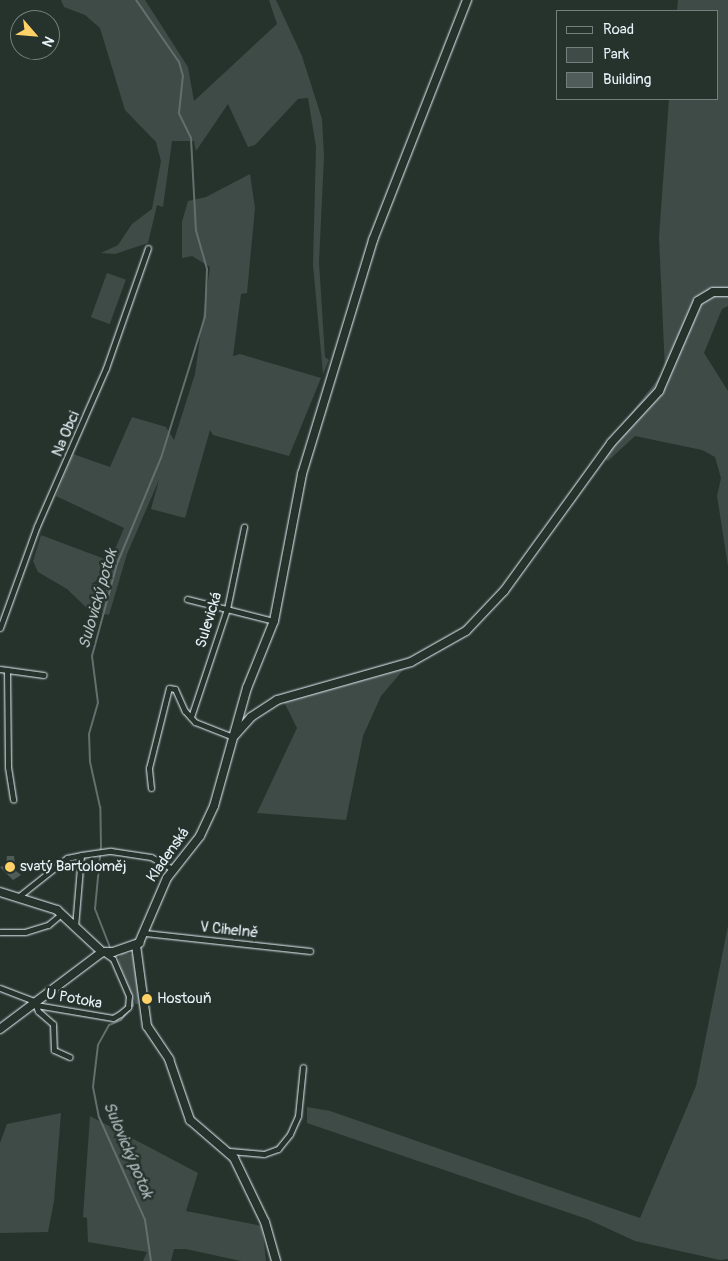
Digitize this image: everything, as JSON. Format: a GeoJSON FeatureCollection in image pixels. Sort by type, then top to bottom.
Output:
{"type":"FeatureCollection","features":[{"type":"Feature","properties":{"kind":"street","name":"Kladenská"},"geometry":{"type":"LineString","coordinates":[[136,945],[145,933],[158,895],[172,869],[200,836],[214,806],[232,737],[274,620],[302,474],[373,240],[467,0]]}},
{"type":"Feature","properties":{"kind":"street","name":"Na Obci"},"geometry":{"type":"LineString","coordinates":[[0,628],[37,526],[106,368],[148,248]]}},
{"type":"Feature","properties":{"kind":"street","name":"Kladenská"},"geometry":{"type":"LineString","coordinates":[[232,737],[251,717],[277,700],[411,662],[466,630],[504,591],[612,443],[662,386],[698,301],[713,292],[728,292]]}},
{"type":"Feature","properties":{"kind":"street","name":"Sulevická"},"geometry":{"type":"LineString","coordinates":[[190,718],[227,609],[244,527]]}},
{"type":"Feature","properties":{"kind":"street"},"geometry":{"type":"LineString","coordinates":[[188,599],[274,620]]}},
{"type":"Feature","properties":{"kind":"street"},"geometry":{"type":"LineString","coordinates":[[0,669],[44,675]]}},
{"type":"Feature","properties":{"kind":"street"},"geometry":{"type":"LineString","coordinates":[[7,670],[8,767],[13,800]]}},
{"type":"Feature","properties":{"kind":"street"},"geometry":{"type":"LineString","coordinates":[[151,788],[149,768],[169,688],[178,692],[190,718],[232,737]]}},
{"type":"Feature","properties":{"kind":"street"},"geometry":{"type":"LineString","coordinates":[[18,897],[67,858],[81,855],[111,851],[143,856],[172,869]]}},
{"type":"Feature","properties":{"kind":"street"},"geometry":{"type":"LineString","coordinates":[[75,927],[81,855]]}},
{"type":"Feature","properties":{"kind":"street"},"geometry":{"type":"LineString","coordinates":[[0,892],[61,914],[102,952]]}},
{"type":"Feature","properties":{"kind":"street"},"geometry":{"type":"LineString","coordinates":[[0,932],[25,932],[48,925],[61,914]]}},
{"type":"Feature","properties":{"kind":"street","name":"V Cihelně"},"geometry":{"type":"LineString","coordinates":[[145,933],[310,951]]}},
{"type":"Feature","properties":{"kind":"street"},"geometry":{"type":"LineString","coordinates":[[0,1029],[36,1005],[102,952],[136,945],[145,1022],[169,1059],[190,1120],[230,1151],[265,1222],[276,1261]]}},
{"type":"Feature","properties":{"kind":"street","name":"U Potoka"},"geometry":{"type":"LineString","coordinates":[[36,1005],[113,1018],[120,1014],[128,1007],[129,996],[113,960],[102,952]]}},
{"type":"Feature","properties":{"kind":"street"},"geometry":{"type":"LineString","coordinates":[[0,988],[34,1001],[53,1024],[54,1050],[70,1056]]}},
{"type":"Feature","properties":{"kind":"street"},"geometry":{"type":"LineString","coordinates":[[230,1151],[264,1154],[278,1148],[290,1134],[298,1116],[303,1067]]}},
{"type":"Feature","properties":{"kind":"green space"},"geometry":{"type":"Polygon","coordinates":[[[61,0],[145,0],[188,67],[194,101],[277,24],[269,0],[276,0],[302,56],[322,119],[324,157],[319,262],[325,357],[329,360],[323,374],[313,265],[316,147],[308,98],[298,99],[255,145],[248,147],[228,104],[196,151],[194,141],[172,141],[163,207],[157,205],[148,243],[115,254],[101,253],[118,245],[132,224],[152,209],[161,161],[156,142],[125,110],[100,28],[85,15],[64,7],[61,0]]]}},
{"type":"Feature","properties":{"kind":"green space"},"geometry":{"type":"Polygon","coordinates":[[[678,0],[728,0],[728,306],[722,309],[704,353],[728,391],[728,566],[717,496],[721,478],[715,457],[702,450],[635,436],[608,461],[599,454],[665,370],[659,237],[669,100],[718,100],[718,10],[677,10],[678,0]]]}},
{"type":"Feature","properties":{"kind":"green space"},"geometry":{"type":"Polygon","coordinates":[[[250,174],[255,208],[247,293],[241,294],[233,356],[240,354],[321,378],[289,456],[213,435],[210,430],[185,518],[151,509],[159,480],[127,554],[109,615],[91,612],[67,589],[38,572],[33,561],[41,535],[110,561],[124,528],[56,496],[73,454],[110,467],[132,417],[166,427],[174,440],[195,374],[210,267],[192,256],[182,258],[182,222],[188,201],[206,197],[250,174]]]}},
{"type":"Feature","properties":{"kind":"green space"},"geometry":{"type":"Polygon","coordinates":[[[107,273],[126,280],[110,324],[91,317],[107,273]]]}},
{"type":"Feature","properties":{"kind":"green space"},"geometry":{"type":"Polygon","coordinates":[[[404,669],[381,696],[363,736],[346,820],[257,813],[297,728],[284,702],[404,669]]]}},
{"type":"Feature","properties":{"kind":"green space"},"geometry":{"type":"Polygon","coordinates":[[[728,926],[728,1259],[720,1260],[635,1241],[587,1219],[307,1123],[307,1107],[330,1111],[640,1218],[696,1086],[728,926]]]}},
{"type":"Feature","properties":{"kind":"green space"},"geometry":{"type":"Polygon","coordinates":[[[122,953],[135,954],[139,1004],[135,1004],[118,959],[122,953]]]}},
{"type":"Feature","properties":{"kind":"green space"},"geometry":{"type":"Polygon","coordinates":[[[61,1113],[54,1201],[48,1232],[0,1233],[0,1143],[7,1124],[61,1113]]]}},
{"type":"Feature","properties":{"kind":"green space"},"geometry":{"type":"Polygon","coordinates":[[[90,1116],[198,1173],[186,1211],[262,1226],[266,1261],[241,1261],[186,1249],[174,1249],[171,1261],[143,1261],[147,1252],[88,1242],[87,1218],[83,1217],[90,1116]]]}},
{"type":"Feature","properties":{"kind":"building","name":"svatý Bartoloměj"},"geometry":{"type":"Polygon","coordinates":[[[7,856],[14,856],[16,871],[21,875],[13,880],[0,867],[6,865],[7,856]]]}},
{"type":"Feature","properties":{"kind":"waterway","name":"Sulovický potok"},"geometry":{"type":"LineString","coordinates":[[111,950],[95,909],[101,846],[100,807],[90,762],[89,734],[98,703],[92,656],[117,564],[161,458],[205,317],[207,269],[196,231],[191,138],[179,113],[183,76],[179,62],[136,0]]}},
{"type":"Feature","properties":{"kind":"waterway","name":"Sulovický potok"},"geometry":{"type":"LineString","coordinates":[[113,954],[121,973]]}},
{"type":"Feature","properties":{"kind":"waterway","name":"Sulovický potok"},"geometry":{"type":"LineString","coordinates":[[131,998],[133,1005],[121,1020],[109,1025],[98,1045],[93,1087],[99,1117],[145,1220],[151,1261]]}},
{"type":"Feature","properties":{"kind":"place","name":"svatý Bartoloměj"},"geometry":{"type":"Point","coordinates":[10,867]}},
{"type":"Feature","properties":{"kind":"place","name":"Hostouň"},"geometry":{"type":"Point","coordinates":[147,999]}}]}
